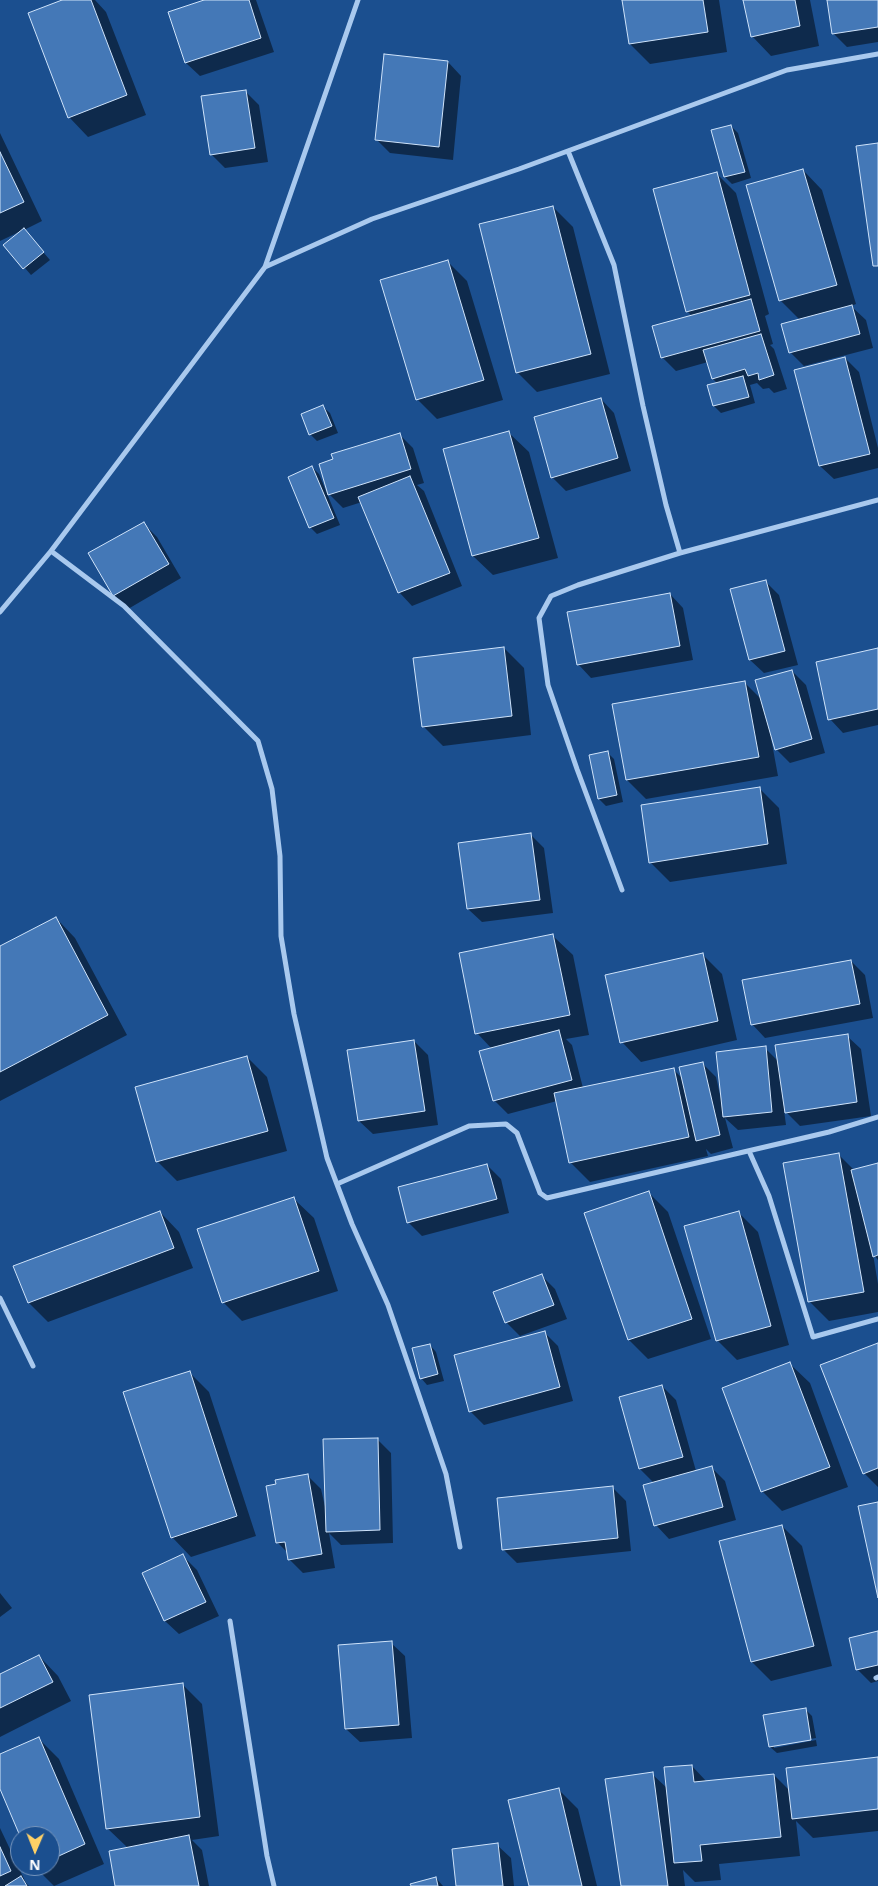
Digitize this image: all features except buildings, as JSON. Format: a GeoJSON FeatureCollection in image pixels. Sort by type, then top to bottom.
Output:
{"type":"FeatureCollection","features":[{"type":"Feature","properties":{"kind":"street"},"geometry":{"type":"LineString","coordinates":[[0,612],[51,551],[266,267],[358,0]]}},
{"type":"Feature","properties":{"kind":"street"},"geometry":{"type":"LineString","coordinates":[[266,267],[372,219],[568,151],[787,70],[878,54]]}},
{"type":"Feature","properties":{"kind":"street"},"geometry":{"type":"LineString","coordinates":[[568,151],[614,265],[643,406],[666,505],[680,552]]}},
{"type":"Feature","properties":{"kind":"street"},"geometry":{"type":"LineString","coordinates":[[622,890],[577,770],[548,685],[539,618],[551,596],[578,585],[680,552],[878,500]]}},
{"type":"Feature","properties":{"kind":"street"},"geometry":{"type":"LineString","coordinates":[[51,551],[124,606],[258,741],[272,789],[280,856],[281,936],[294,1014],[328,1158],[352,1224],[388,1305],[446,1474],[460,1547]]}},
{"type":"Feature","properties":{"kind":"street"},"geometry":{"type":"LineString","coordinates":[[338,1184],[469,1126],[506,1124],[517,1133],[540,1193],[547,1198],[829,1132],[878,1117]]}},
{"type":"Feature","properties":{"kind":"street"},"geometry":{"type":"LineString","coordinates":[[749,1151],[768,1196],[813,1337],[878,1319]]}},
{"type":"Feature","properties":{"kind":"street"},"geometry":{"type":"LineString","coordinates":[[0,1298],[33,1366]]}},
{"type":"Feature","properties":{"kind":"street"},"geometry":{"type":"LineString","coordinates":[[230,1621],[267,1856],[274,1886]]}}]}
